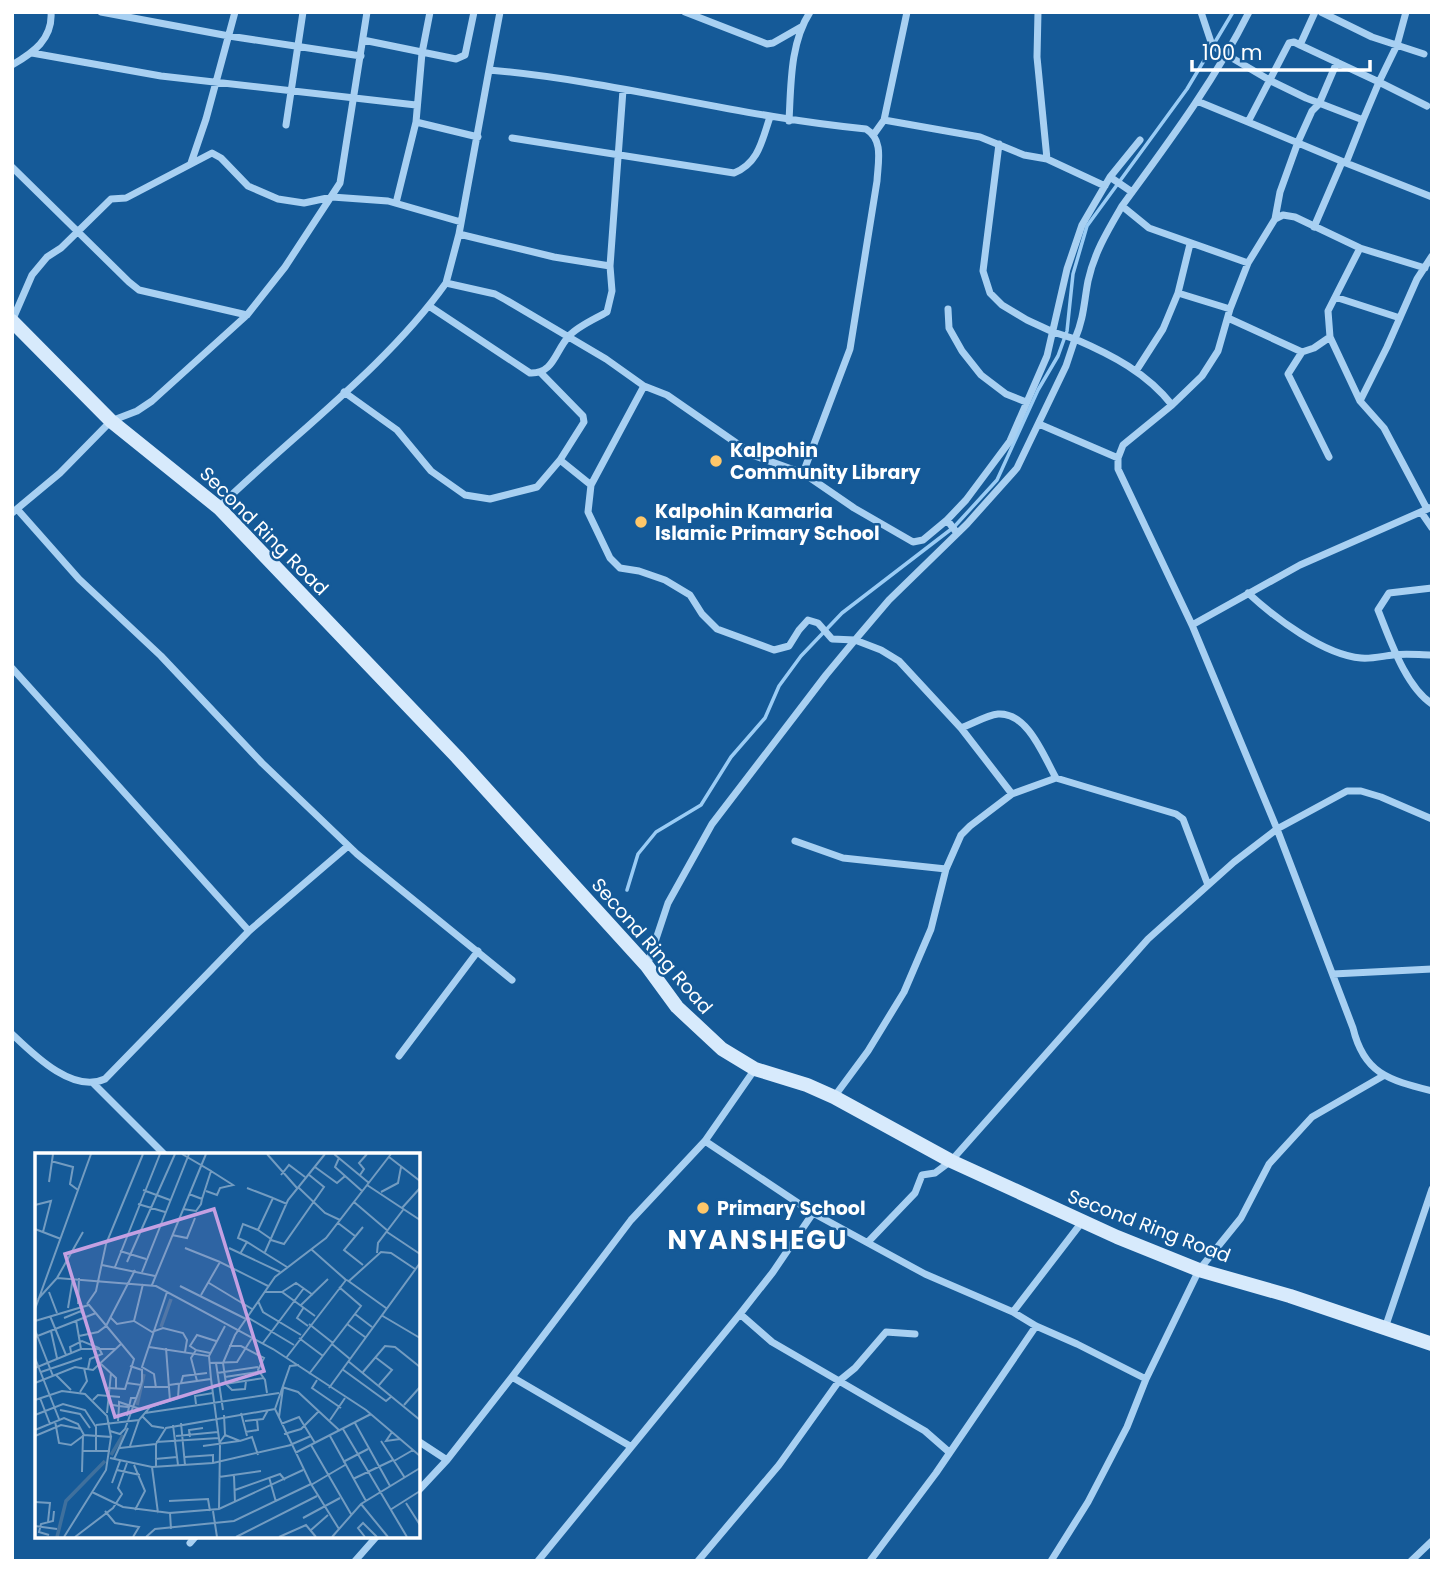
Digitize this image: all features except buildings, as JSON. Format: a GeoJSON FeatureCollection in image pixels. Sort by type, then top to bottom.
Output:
{"type":"FeatureCollection","features":[{"type":"Feature","properties":{"kind":"street"},"geometry":{"type":"LineString","coordinates":[[12,65],[33,53],[48,34],[52,24],[51,12]]}},
{"type":"Feature","properties":{"kind":"street"},"geometry":{"type":"LineString","coordinates":[[101,12],[229,36],[361,56]]}},
{"type":"Feature","properties":{"kind":"street"},"geometry":{"type":"LineString","coordinates":[[191,163],[235,12]]}},
{"type":"Feature","properties":{"kind":"street"},"geometry":{"type":"LineString","coordinates":[[286,125],[303,12]]}},
{"type":"Feature","properties":{"kind":"street"},"geometry":{"type":"LineString","coordinates":[[368,12],[340,183],[285,267],[247,315],[152,401],[137,411],[111,421],[60,473],[15,511],[79,579],[161,656],[262,763],[348,846],[512,980]]}},
{"type":"Feature","properties":{"kind":"street"},"geometry":{"type":"LineString","coordinates":[[396,203],[416,122],[422,53],[430,12]]}},
{"type":"Feature","properties":{"kind":"street"},"geometry":{"type":"LineString","coordinates":[[363,40],[456,60],[465,55],[474,12]]}},
{"type":"Feature","properties":{"kind":"street"},"geometry":{"type":"LineString","coordinates":[[219,508],[344,392],[429,306],[446,283],[460,234],[500,12]]}},
{"type":"Feature","properties":{"kind":"street"},"geometry":{"type":"LineString","coordinates":[[685,12],[767,44],[801,27]]}},
{"type":"Feature","properties":{"kind":"street"},"geometry":{"type":"LineString","coordinates":[[789,121],[794,61],[801,27],[810,12]]}},
{"type":"Feature","properties":{"kind":"street"},"geometry":{"type":"LineString","coordinates":[[874,134],[884,120],[907,12]]}},
{"type":"Feature","properties":{"kind":"street"},"geometry":{"type":"LineString","coordinates":[[1038,12],[1037,57],[1047,159]]}},
{"type":"Feature","properties":{"kind":"street"},"geometry":{"type":"LineString","coordinates":[[1201,12],[1212,45],[1271,81],[1363,120]]}},
{"type":"Feature","properties":{"kind":"street"},"geometry":{"type":"LineString","coordinates":[[647,966],[668,903],[712,824],[889,600],[952,527],[1017,468],[1066,366],[1070,338],[1085,313],[1088,280],[1097,254],[1122,206],[1197,100],[1249,12]]}},
{"type":"Feature","properties":{"kind":"street"},"geometry":{"type":"LineString","coordinates":[[1300,45],[1315,12]]}},
{"type":"Feature","properties":{"kind":"street"},"geometry":{"type":"LineString","coordinates":[[1321,12],[1372,37],[1424,54]]}},
{"type":"Feature","properties":{"kind":"street"},"geometry":{"type":"LineString","coordinates":[[1314,227],[1397,45],[1406,12]]}},
{"type":"Feature","properties":{"kind":"street"},"geometry":{"type":"LineString","coordinates":[[1248,122],[1289,43],[1294,42],[1427,106]]}},
{"type":"Feature","properties":{"kind":"street"},"geometry":{"type":"LineString","coordinates":[[33,53],[161,75],[416,105]]}},
{"type":"Feature","properties":{"kind":"street"},"geometry":{"type":"LineString","coordinates":[[1337,62],[1320,104],[1312,111],[1298,142],[1280,192],[1275,219],[1248,263],[1218,351],[1202,376],[1124,445],[1118,458],[1118,469],[1192,625],[1277,829],[1358,1046],[1366,1061],[1383,1076],[1432,1091]]}},
{"type":"Feature","properties":{"kind":"street"},"geometry":{"type":"LineString","coordinates":[[489,70],[623,90],[789,121],[866,129],[874,134],[879,154],[877,181],[850,349],[803,473]]}},
{"type":"Feature","properties":{"kind":"street"},"geometry":{"type":"LineString","coordinates":[[429,306],[530,373],[541,373],[547,369],[569,335],[607,312],[612,291],[610,266],[623,90]]}},
{"type":"Feature","properties":{"kind":"street"},"geometry":{"type":"LineString","coordinates":[[1197,100],[1432,197]]}},
{"type":"Feature","properties":{"kind":"street"},"geometry":{"type":"LineString","coordinates":[[512,138],[734,173],[745,169],[755,159],[770,117]]}},
{"type":"Feature","properties":{"kind":"street"},"geometry":{"type":"LineString","coordinates":[[884,120],[980,138],[1024,155],[1047,159],[1105,186]]}},
{"type":"Feature","properties":{"kind":"street"},"geometry":{"type":"LineString","coordinates":[[416,122],[478,137]]}},
{"type":"Feature","properties":{"kind":"street"},"geometry":{"type":"LineString","coordinates":[[446,283],[495,294],[569,335],[644,386],[667,395],[755,456],[803,473],[854,508],[913,542],[923,540],[952,527],[1010,441],[1047,356],[1067,269],[1082,225],[1105,186],[1117,182],[1140,140]]}},
{"type":"Feature","properties":{"kind":"street"},"geometry":{"type":"LineString","coordinates":[[999,144],[983,271],[990,293],[1002,306],[1053,332],[1108,353],[1161,391],[1171,405]]}},
{"type":"Feature","properties":{"kind":"street"},"geometry":{"type":"LineString","coordinates":[[12,321],[32,275],[47,257],[61,248],[111,200],[126,198],[212,153],[221,158],[248,186],[278,199],[304,202],[332,197],[396,203],[461,222]]}},
{"type":"Feature","properties":{"kind":"street"},"geometry":{"type":"LineString","coordinates":[[12,167],[139,290],[247,315]]}},
{"type":"Feature","properties":{"kind":"street"},"geometry":{"type":"LineString","coordinates":[[1117,182],[1132,192]]}},
{"type":"Feature","properties":{"kind":"street"},"geometry":{"type":"LineString","coordinates":[[1122,206],[1149,228],[1248,263]]}},
{"type":"Feature","properties":{"kind":"street"},"geometry":{"type":"LineString","coordinates":[[1275,219],[1283,215],[1294,217],[1360,248],[1425,268]]}},
{"type":"Feature","properties":{"kind":"street"},"geometry":{"type":"LineString","coordinates":[[460,234],[554,257],[610,266]]}},
{"type":"Feature","properties":{"kind":"street"},"geometry":{"type":"LineString","coordinates":[[1136,371],[1163,329],[1178,293],[1190,244]]}},
{"type":"Feature","properties":{"kind":"street"},"geometry":{"type":"LineString","coordinates":[[1360,248],[1328,311],[1330,337],[1360,401],[1384,428],[1427,509],[1432,528]]}},
{"type":"Feature","properties":{"kind":"street"},"geometry":{"type":"LineString","coordinates":[[1360,401],[1417,279],[1432,256]]}},
{"type":"Feature","properties":{"kind":"street"},"geometry":{"type":"LineString","coordinates":[[1178,293],[1229,314],[1302,352]]}},
{"type":"Feature","properties":{"kind":"street"},"geometry":{"type":"LineString","coordinates":[[1335,297],[1400,318]]}},
{"type":"Feature","properties":{"kind":"street"},"geometry":{"type":"LineString","coordinates":[[948,309],[948,328],[981,375],[1006,394],[1026,402]]}},
{"type":"Feature","properties":{"kind":"street","name":"Second Ring Road"},"geometry":{"type":"LineString","coordinates":[[12,321],[111,421],[219,508],[457,757],[647,966],[677,1007],[722,1049],[755,1069],[807,1085],[834,1097],[951,1161],[1082,1222],[1199,1270],[1290,1296],[1432,1344]]}},
{"type":"Feature","properties":{"kind":"street"},"geometry":{"type":"LineString","coordinates":[[1329,457],[1288,373],[1302,352],[1314,348],[1330,337]]}},
{"type":"Feature","properties":{"kind":"street"},"geometry":{"type":"LineString","coordinates":[[344,392],[397,430],[431,471],[465,495],[490,499],[537,487],[560,460],[584,422],[583,416],[541,373]]}},
{"type":"Feature","properties":{"kind":"street"},"geometry":{"type":"LineString","coordinates":[[644,386],[591,485],[588,512],[610,558],[620,568],[665,580],[690,594],[702,614],[718,629],[774,650],[789,646],[808,620],[818,623],[832,639],[855,640],[881,650],[899,661],[961,728],[1012,794]]}},
{"type":"Feature","properties":{"kind":"street"},"geometry":{"type":"LineString","coordinates":[[1039,424],[1118,458]]}},
{"type":"Feature","properties":{"kind":"street"},"geometry":{"type":"LineString","coordinates":[[560,460],[591,485]]}},
{"type":"Feature","properties":{"kind":"street"},"geometry":{"type":"LineString","coordinates":[[1192,625],[1300,565],[1427,509]]}},
{"type":"Feature","properties":{"kind":"street"},"geometry":{"type":"LineString","coordinates":[[1432,588],[1389,593],[1378,610],[1396,654],[1418,691],[1432,704]]}},
{"type":"Feature","properties":{"kind":"street"},"geometry":{"type":"LineString","coordinates":[[1248,593],[1270,613],[1301,634],[1329,648],[1362,658],[1396,654],[1432,655]]}},
{"type":"Feature","properties":{"kind":"street"},"geometry":{"type":"LineString","coordinates":[[12,668],[249,931]]}},
{"type":"Feature","properties":{"kind":"street"},"geometry":{"type":"LineString","coordinates":[[961,728],[998,714],[1013,717],[1027,728],[1056,778]]}},
{"type":"Feature","properties":{"kind":"street"},"geometry":{"type":"LineString","coordinates":[[834,1097],[868,1051],[910,980],[930,929],[946,869],[961,835],[1012,794],[1056,778],[1176,814],[1183,819],[1208,885]]}},
{"type":"Feature","properties":{"kind":"street"},"geometry":{"type":"LineString","coordinates":[[869,1242],[915,1193],[922,1175],[935,1173],[951,1161],[1133,954],[1208,885],[1277,829],[1347,791],[1361,791],[1381,797],[1432,818]]}},
{"type":"Feature","properties":{"kind":"street"},"geometry":{"type":"LineString","coordinates":[[794,841],[843,858],[946,869]]}},
{"type":"Feature","properties":{"kind":"street"},"geometry":{"type":"LineString","coordinates":[[94,1084],[105,1079],[249,931],[348,846]]}},
{"type":"Feature","properties":{"kind":"street"},"geometry":{"type":"LineString","coordinates":[[399,1056],[478,951]]}},
{"type":"Feature","properties":{"kind":"street"},"geometry":{"type":"LineString","coordinates":[[1333,974],[1432,969]]}},
{"type":"Feature","properties":{"kind":"street"},"geometry":{"type":"LineString","coordinates":[[12,1034],[43,1062],[79,1081],[94,1084],[163,1153]]}},
{"type":"Feature","properties":{"kind":"street"},"geometry":{"type":"LineString","coordinates":[[420,1489],[447,1460],[631,1220],[705,1141],[755,1069]]}},
{"type":"Feature","properties":{"kind":"street"},"geometry":{"type":"LineString","coordinates":[[1051,1561],[1110,1461],[1199,1270],[1241,1218],[1269,1164],[1300,1129],[1342,1098],[1383,1076]]}},
{"type":"Feature","properties":{"kind":"street"},"geometry":{"type":"LineString","coordinates":[[705,1141],[813,1213],[925,1274],[1013,1312],[1036,1326],[1146,1379]]}},
{"type":"Feature","properties":{"kind":"street"},"geometry":{"type":"LineString","coordinates":[[1385,1329],[1432,1189]]}},
{"type":"Feature","properties":{"kind":"street"},"geometry":{"type":"LineString","coordinates":[[538,1561],[740,1314],[813,1213]]}},
{"type":"Feature","properties":{"kind":"street"},"geometry":{"type":"LineString","coordinates":[[1013,1312],[1082,1222]]}},
{"type":"Feature","properties":{"kind":"street"},"geometry":{"type":"LineString","coordinates":[[740,1314],[772,1342],[925,1431],[949,1452]]}},
{"type":"Feature","properties":{"kind":"street"},"geometry":{"type":"LineString","coordinates":[[870,1561],[936,1473],[1036,1326]]}},
{"type":"Feature","properties":{"kind":"street"},"geometry":{"type":"LineString","coordinates":[[698,1561],[779,1465],[839,1381],[855,1368],[886,1332],[915,1334]]}},
{"type":"Feature","properties":{"kind":"street"},"geometry":{"type":"LineString","coordinates":[[512,1377],[630,1446]]}},
{"type":"Feature","properties":{"kind":"street"},"geometry":{"type":"LineString","coordinates":[[420,1442],[447,1460]]}},
{"type":"Feature","properties":{"kind":"street"},"geometry":{"type":"LineString","coordinates":[[355,1561],[375,1538]]}},
{"type":"Feature","properties":{"kind":"street"},"geometry":{"type":"LineString","coordinates":[[1411,1561],[1432,1541]]}},
{"type":"Feature","properties":{"kind":"waterway"},"geometry":{"type":"LineString","coordinates":[[627,890],[638,854],[656,832],[701,805],[731,757],[765,718],[779,686],[801,656],[842,613],[954,527],[997,480],[1038,390],[1058,356],[1067,331],[1073,274],[1087,226],[1187,89],[1233,12]]}},
{"type":"Feature","properties":{"kind":"place","name":"Kalpohin Community Library"},"geometry":{"type":"Point","coordinates":[716,461]}},
{"type":"Feature","properties":{"kind":"place","name":"Kalpohin Kamaria Islamic Primary School"},"geometry":{"type":"Point","coordinates":[641,522]}},
{"type":"Feature","properties":{"kind":"place","name":"Primary School"},"geometry":{"type":"Point","coordinates":[703,1208]}},
{"type":"Feature","properties":{"kind":"district","name":"NYANSHEGU"},"geometry":{"type":"Point","coordinates":[758,1240]}}]}
